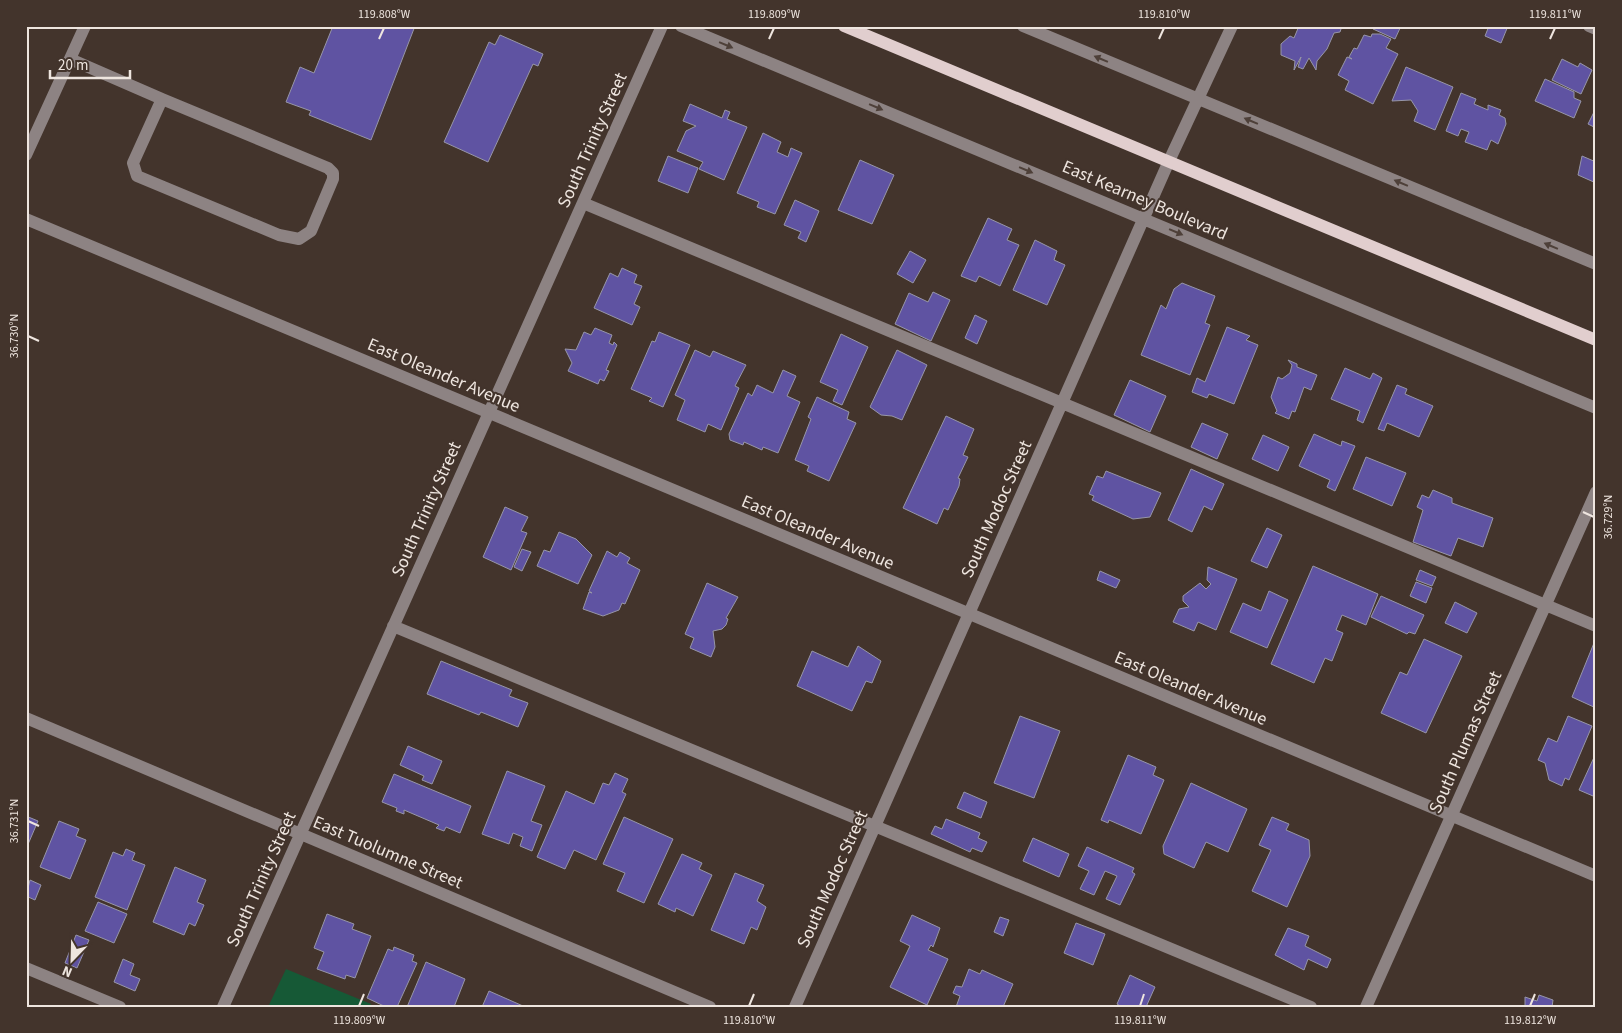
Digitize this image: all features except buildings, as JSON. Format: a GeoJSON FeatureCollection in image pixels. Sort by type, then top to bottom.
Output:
{"type":"FeatureCollection","features":[{"type":"Feature","properties":{"kind":"main road"},"geometry":{"type":"LineString","coordinates":[[844,26],[1596,340]]}},
{"type":"Feature","properties":{"kind":"street"},"geometry":{"type":"LineString","coordinates":[[26,155],[85,26]]}},
{"type":"Feature","properties":{"kind":"street","name":"South Trinity Street"},"geometry":{"type":"LineString","coordinates":[[222,1007],[662,26]]}},
{"type":"Feature","properties":{"kind":"street","name":"East Kearney Boulevard"},"geometry":{"type":"LineString","coordinates":[[681,26],[1596,408]]}},
{"type":"Feature","properties":{"kind":"street"},"geometry":{"type":"LineString","coordinates":[[1023,26],[1596,264]]}},
{"type":"Feature","properties":{"kind":"street","name":"South Modoc Street"},"geometry":{"type":"LineString","coordinates":[[794,1007],[1169,161],[1232,26]]}},
{"type":"Feature","properties":{"kind":"street"},"geometry":{"type":"LineString","coordinates":[[1589,26],[1596,29]]}},
{"type":"Feature","properties":{"kind":"street"},"geometry":{"type":"LineString","coordinates":[[70,59],[328,168],[333,173],[333,179],[311,231],[299,239],[279,236],[137,176],[133,164],[162,99]]}},
{"type":"Feature","properties":{"kind":"street"},"geometry":{"type":"LineString","coordinates":[[583,203],[1596,626]]}},
{"type":"Feature","properties":{"kind":"street","name":"East Oleander Avenue"},"geometry":{"type":"LineString","coordinates":[[26,219],[1596,876]]}},
{"type":"Feature","properties":{"kind":"street","name":"South Plumas Street"},"geometry":{"type":"LineString","coordinates":[[1366,1007],[1596,492]]}},
{"type":"Feature","properties":{"kind":"street"},"geometry":{"type":"LineString","coordinates":[[393,626],[875,824],[1311,1007]]}},
{"type":"Feature","properties":{"kind":"street","name":"East Tuolumne Street"},"geometry":{"type":"LineString","coordinates":[[26,718],[710,1007]]}},
{"type":"Feature","properties":{"kind":"street"},"geometry":{"type":"LineString","coordinates":[[26,968],[120,1007]]}},
{"type":"Feature","properties":{"kind":"green space"},"geometry":{"type":"Polygon","coordinates":[[[286,969],[371,1004],[370,1007],[268,1007],[286,969]]]}}]}
